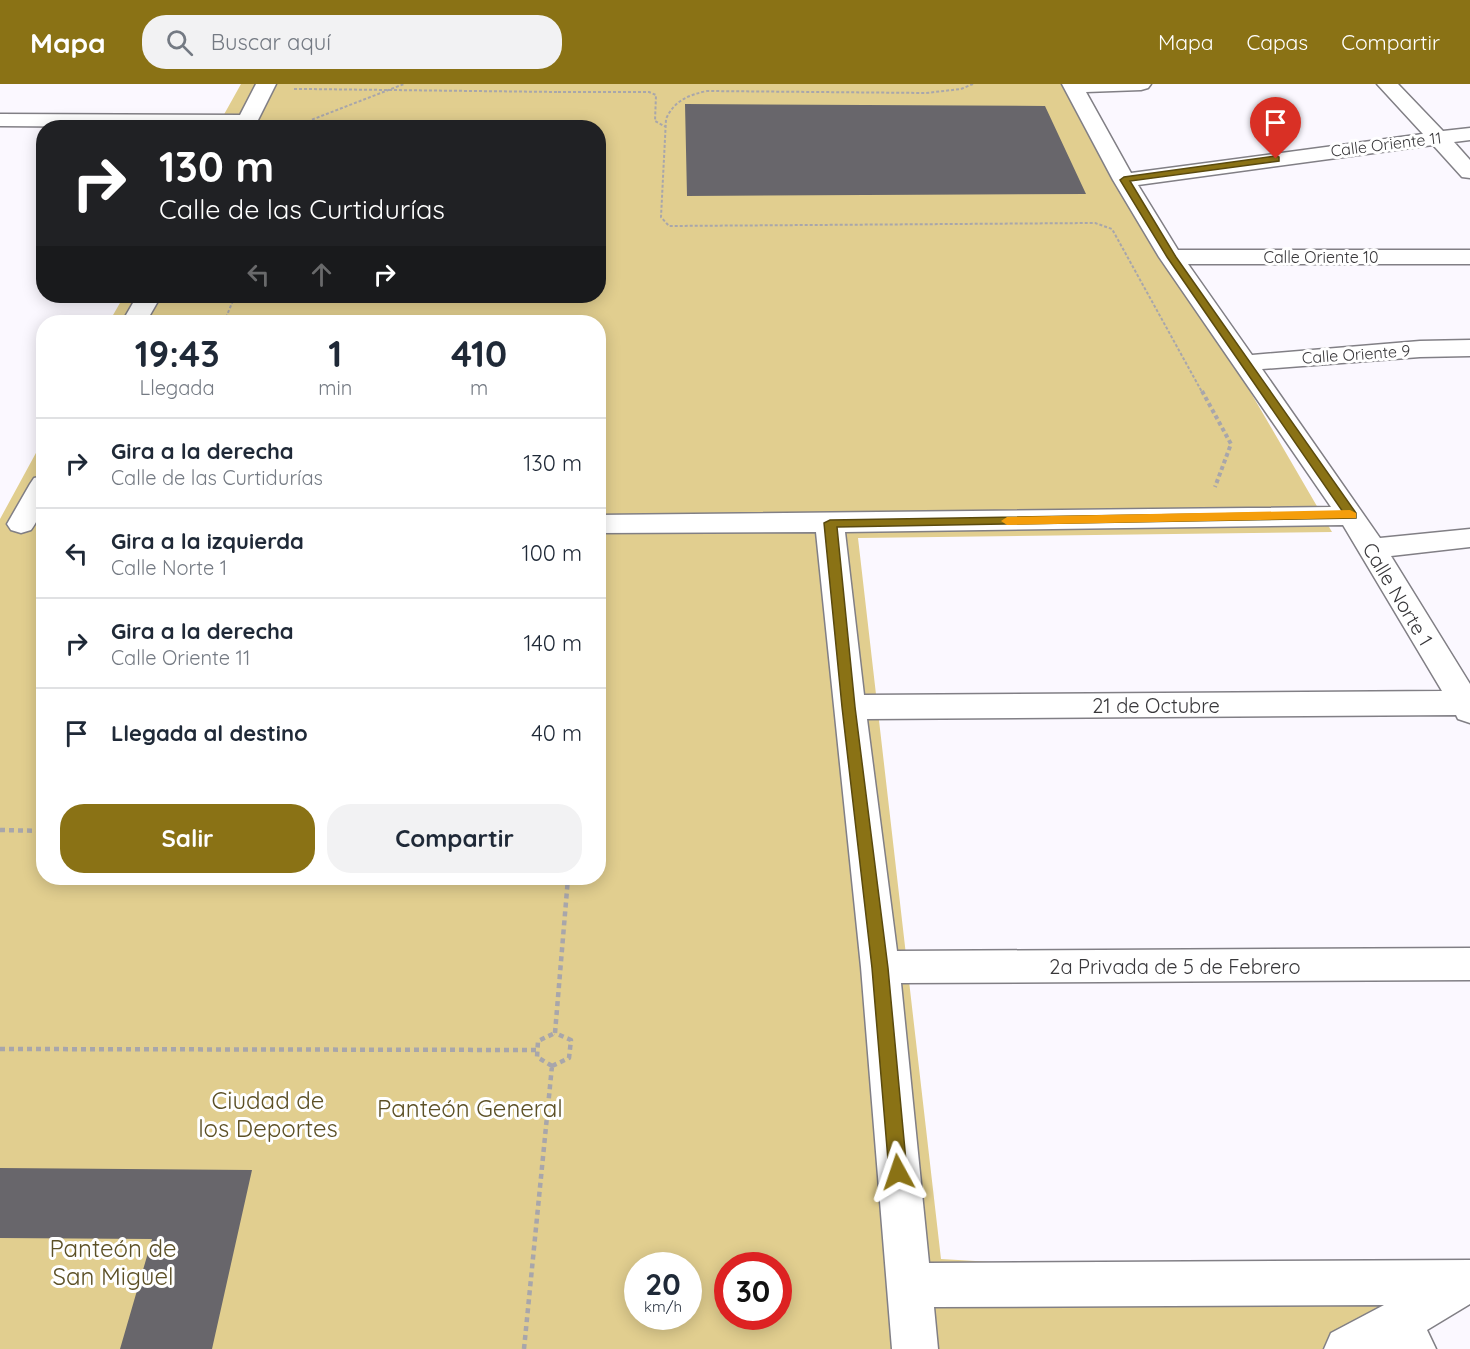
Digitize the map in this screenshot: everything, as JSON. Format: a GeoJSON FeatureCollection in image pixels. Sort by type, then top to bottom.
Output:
{"type":"FeatureCollection","features":[{"type":"Feature","properties":{"kind":"street"},"geometry":{"type":"LineString","coordinates":[[247,120],[266,84]]}},
{"type":"Feature","properties":{"kind":"street"},"geometry":{"type":"LineString","coordinates":[[1072,85],[1141,84]]}},
{"type":"Feature","properties":{"kind":"street"},"geometry":{"type":"LineString","coordinates":[[1387,84],[1470,172]]}},
{"type":"Feature","properties":{"kind":"street","name":"Calle Norte 1"},"geometry":{"type":"LineString","coordinates":[[1072,85],[1124,180],[1171,257],[1352,516],[1467,707]]}},
{"type":"Feature","properties":{"kind":"street"},"geometry":{"type":"LineString","coordinates":[[0,120],[36,121]]}},
{"type":"Feature","properties":{"kind":"street","name":"Calle Oriente 11"},"geometry":{"type":"LineString","coordinates":[[1124,180],[1470,134]]}},
{"type":"Feature","properties":{"kind":"street","name":"Calle Oriente 10"},"geometry":{"type":"LineString","coordinates":[[1171,257],[1470,257]]}},
{"type":"Feature","properties":{"kind":"street","name":"Calle Oriente 9"},"geometry":{"type":"LineString","coordinates":[[1243,363],[1420,349],[1470,348]]}},
{"type":"Feature","properties":{"kind":"street"},"geometry":{"type":"LineString","coordinates":[[22,524],[36,499]]}},
{"type":"Feature","properties":{"kind":"street"},"geometry":{"type":"LineString","coordinates":[[606,524],[1352,516]]}},
{"type":"Feature","properties":{"kind":"street"},"geometry":{"type":"LineString","coordinates":[[830,523],[880,968],[915,1349]]}},
{"type":"Feature","properties":{"kind":"street"},"geometry":{"type":"LineString","coordinates":[[1370,549],[1470,538]]}},
{"type":"Feature","properties":{"kind":"street","name":"21 de Octubre"},"geometry":{"type":"LineString","coordinates":[[849,707],[1467,707]]}},
{"type":"Feature","properties":{"kind":"street","name":"2a Privada de 5 de Febrero"},"geometry":{"type":"LineString","coordinates":[[880,968],[1470,964]]}},
{"type":"Feature","properties":{"kind":"street"},"geometry":{"type":"LineString","coordinates":[[908,1285],[1465,1282]]}},
{"type":"Feature","properties":{"kind":"street"},"geometry":{"type":"LineString","coordinates":[[1347,1349],[1404,1336],[1465,1282]]}},
{"type":"Feature","properties":{"kind":"path"},"geometry":{"type":"LineString","coordinates":[[311,120],[404,84]]}},
{"type":"Feature","properties":{"kind":"path"},"geometry":{"type":"LineString","coordinates":[[973,84],[926,93],[707,91],[678,101],[666,118],[661,217],[669,226],[1071,222],[1095,223],[1112,229],[1231,444],[1215,487],[1204,489]]}},
{"type":"Feature","properties":{"kind":"path"},"geometry":{"type":"LineString","coordinates":[[304,89],[649,92],[656,95],[655,121],[666,127]]}},
{"type":"Feature","properties":{"kind":"path"},"geometry":{"type":"LineString","coordinates":[[0,830],[36,831]]}},
{"type":"Feature","properties":{"kind":"path"},"geometry":{"type":"LineString","coordinates":[[555,1033],[567,885]]}},
{"type":"Feature","properties":{"kind":"path"},"geometry":{"type":"LineString","coordinates":[[555,1033],[571,1040],[569,1058],[552,1066],[537,1057],[537,1050],[538,1041],[555,1033]]}},
{"type":"Feature","properties":{"kind":"path"},"geometry":{"type":"LineString","coordinates":[[0,1049],[537,1050]]}},
{"type":"Feature","properties":{"kind":"path"},"geometry":{"type":"LineString","coordinates":[[524,1349],[552,1066]]}},
{"type":"Feature","properties":{"kind":"green space","name":"Ciudad de los Deportes"},"geometry":{"type":"Polygon","coordinates":[[[241,84],[1071,84],[1332,532],[858,538],[941,1259],[1470,1290],[1385,1349],[0,1349],[0,519],[36,453],[36,885],[606,885],[606,315],[113,315],[120,303],[606,303],[606,120],[221,120],[241,84]]]}},
{"type":"Feature","properties":{"kind":"building"},"geometry":{"type":"Polygon","coordinates":[[[685,104],[1045,106],[1086,194],[687,196],[685,104]]]}},
{"type":"Feature","properties":{"kind":"building","name":"Panteón de San Miguel"},"geometry":{"type":"Polygon","coordinates":[[[0,1168],[252,1170],[212,1349],[120,1349],[152,1239],[0,1238],[0,1168]]]}},
{"type":"Feature","properties":{"kind":"slow traffic"},"geometry":{"type":"LineString","coordinates":[[1007,521],[1352,516],[1350,514]]}},
{"type":"Feature","properties":{"kind":"route"},"geometry":{"type":"LineString","coordinates":[[898,1172],[880,968],[830,523],[1352,516],[1171,257],[1124,180],[1276,159]]}},
{"type":"Feature","properties":{"kind":"park label","name":"Panteón General"},"geometry":{"type":"Point","coordinates":[470,1108]}}]}
